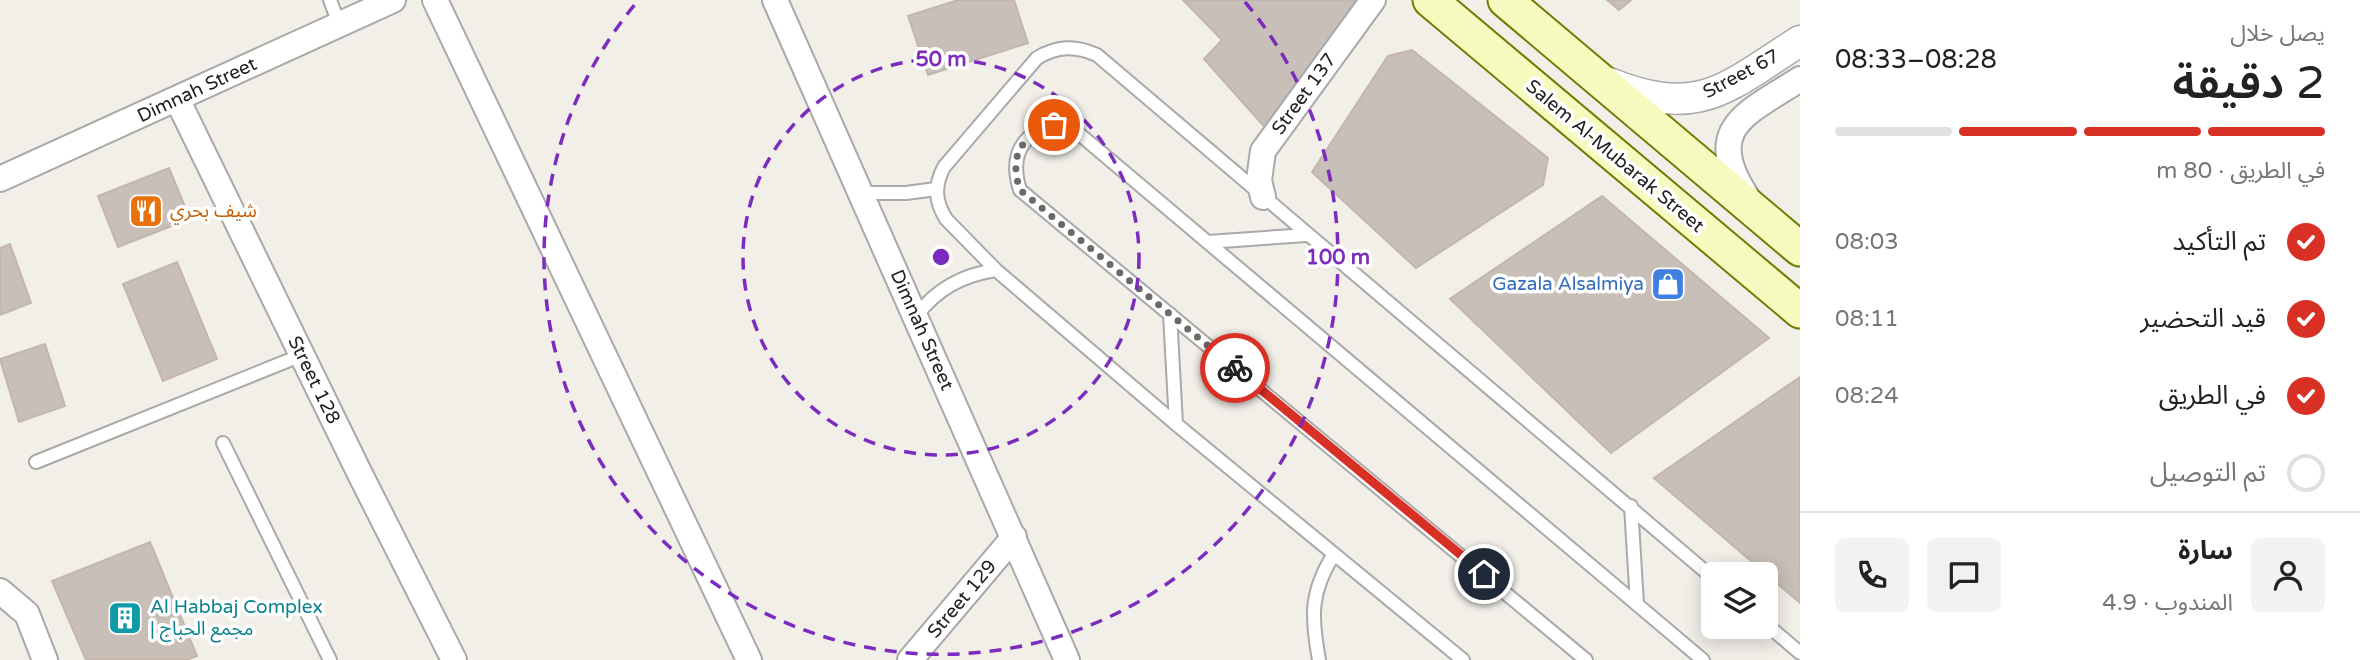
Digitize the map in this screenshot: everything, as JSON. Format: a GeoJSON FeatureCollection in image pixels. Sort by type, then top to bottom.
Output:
{"type":"FeatureCollection","features":[{"type":"Feature","properties":{"kind":"main road","name":"Salem Al-Mubarak Street"},"geometry":{"type":"LineString","coordinates":[[1430,0],[1800,311]]}},
{"type":"Feature","properties":{"kind":"main road"},"geometry":{"type":"LineString","coordinates":[[1505,0],[1800,249]]}},
{"type":"Feature","properties":{"kind":"street","name":"Dimnah Street"},"geometry":{"type":"LineString","coordinates":[[0,179],[393,0]]}},
{"type":"Feature","properties":{"kind":"street"},"geometry":{"type":"LineString","coordinates":[[435,0],[749,660]]}},
{"type":"Feature","properties":{"kind":"street","name":"Dimnah Street"},"geometry":{"type":"LineString","coordinates":[[775,0],[1067,660]]}},
{"type":"Feature","properties":{"kind":"street","name":"Street 137"},"geometry":{"type":"LineString","coordinates":[[1263,197],[1259,180],[1264,151],[1373,0]]}},
{"type":"Feature","properties":{"kind":"street","name":"Street 67"},"geometry":{"type":"LineString","coordinates":[[1599,79],[1643,96],[1674,100],[1705,97],[1800,41]]}},
{"type":"Feature","properties":{"kind":"street"},"geometry":{"type":"LineString","coordinates":[[1757,212],[1732,174],[1728,139],[1736,125],[1751,111],[1800,79]]}},
{"type":"Feature","properties":{"kind":"street","name":"Street 128"},"geometry":{"type":"LineString","coordinates":[[177,99],[454,660]]}},
{"type":"Feature","properties":{"kind":"street","name":"Street 129"},"geometry":{"type":"LineString","coordinates":[[910,660],[1014,537]]}},
{"type":"Feature","properties":{"kind":"street"},"geometry":{"type":"LineString","coordinates":[[0,591],[27,614],[45,660]]}},
{"type":"Feature","properties":{"kind":"lane"},"geometry":{"type":"LineString","coordinates":[[330,0],[339,24]]}},
{"type":"Feature","properties":{"kind":"lane"},"geometry":{"type":"LineString","coordinates":[[1464,660],[1176,424],[996,270],[946,219],[940,210],[936,189],[944,167],[1037,58],[1060,48],[1073,47],[1097,55],[1701,567]]}},
{"type":"Feature","properties":{"kind":"lane"},"geometry":{"type":"LineString","coordinates":[[1586,660],[1020,190],[1015,174],[1021,149],[1038,131],[1054,125],[1071,127],[1703,660]]}},
{"type":"Feature","properties":{"kind":"lane"},"geometry":{"type":"LineString","coordinates":[[861,193],[899,194],[936,189]]}},
{"type":"Feature","properties":{"kind":"lane"},"geometry":{"type":"LineString","coordinates":[[1208,242],[1307,235]]}},
{"type":"Feature","properties":{"kind":"lane"},"geometry":{"type":"LineString","coordinates":[[916,316],[950,283],[980,272],[996,270]]}},
{"type":"Feature","properties":{"kind":"lane"},"geometry":{"type":"LineString","coordinates":[[1170,314],[1176,424]]}},
{"type":"Feature","properties":{"kind":"lane"},"geometry":{"type":"LineString","coordinates":[[36,461],[302,355]]}},
{"type":"Feature","properties":{"kind":"lane"},"geometry":{"type":"LineString","coordinates":[[223,443],[330,660]]}},
{"type":"Feature","properties":{"kind":"lane"},"geometry":{"type":"LineString","coordinates":[[1631,506],[1637,604]]}},
{"type":"Feature","properties":{"kind":"lane"},"geometry":{"type":"LineString","coordinates":[[1319,660],[1312,626],[1318,580],[1334,554]]}},
{"type":"Feature","properties":{"kind":"lane"},"geometry":{"type":"LineString","coordinates":[[1778,634],[1800,653]]}},
{"type":"Feature","properties":{"kind":"building"},"geometry":{"type":"Polygon","coordinates":[[[958,0],[1014,0],[1028,43],[928,75],[908,16],[958,0]]]}},
{"type":"Feature","properties":{"kind":"building"},"geometry":{"type":"Polygon","coordinates":[[[1183,0],[1356,1],[1270,133],[1204,59],[1222,40],[1183,0]]]}},
{"type":"Feature","properties":{"kind":"building"},"geometry":{"type":"Polygon","coordinates":[[[1607,0],[1631,0],[1619,10],[1607,0]]]}},
{"type":"Feature","properties":{"kind":"building"},"geometry":{"type":"Polygon","coordinates":[[[1412,50],[1548,158],[1543,185],[1416,268],[1312,172],[1388,56],[1412,50]]]}},
{"type":"Feature","properties":{"kind":"building"},"geometry":{"type":"Polygon","coordinates":[[[169,168],[190,219],[118,247],[98,196],[169,168]]]}},
{"type":"Feature","properties":{"kind":"building"},"geometry":{"type":"Polygon","coordinates":[[[1602,196],[1769,338],[1611,453],[1450,299],[1602,196]]]}},
{"type":"Feature","properties":{"kind":"building"},"geometry":{"type":"Polygon","coordinates":[[[10,244],[31,303],[0,315],[0,248],[10,244]]]}},
{"type":"Feature","properties":{"kind":"building"},"geometry":{"type":"Polygon","coordinates":[[[177,262],[217,359],[163,381],[123,284],[177,262]]]}},
{"type":"Feature","properties":{"kind":"building"},"geometry":{"type":"Polygon","coordinates":[[[45,344],[65,406],[19,422],[0,359],[45,344]]]}},
{"type":"Feature","properties":{"kind":"building"},"geometry":{"type":"Polygon","coordinates":[[[1800,377],[1800,603],[1778,584],[1778,562],[1752,562],[1654,478],[1800,377]]]}},
{"type":"Feature","properties":{"kind":"building","name":"Al Habbaj Complex | مجمع الحباج"},"geometry":{"type":"Polygon","coordinates":[[[150,542],[197,656],[187,660],[86,660],[52,581],[150,542]]]}},
{"type":"Feature","properties":{"kind":"way so far"},"geometry":{"type":"LineString","coordinates":[[1054,125],[1038,131],[1025,141],[1017,156],[1015,174],[1020,190],[1235,368]]}},
{"type":"Feature","properties":{"kind":"place","name":"شيف بحري"},"geometry":{"type":"Point","coordinates":[146,211]}},
{"type":"Feature","properties":{"kind":"place","name":"Gazala Alsalmiya"},"geometry":{"type":"Point","coordinates":[1668,284]}},
{"type":"Feature","properties":{"kind":"place","name":"Al Habbaj Complex | مجمع الحباج"},"geometry":{"type":"Point","coordinates":[125,618]}},
{"type":"Feature","properties":{"kind":"route"},"geometry":{"type":"LineString","coordinates":[[1235,368],[1484,574]]}}]}
